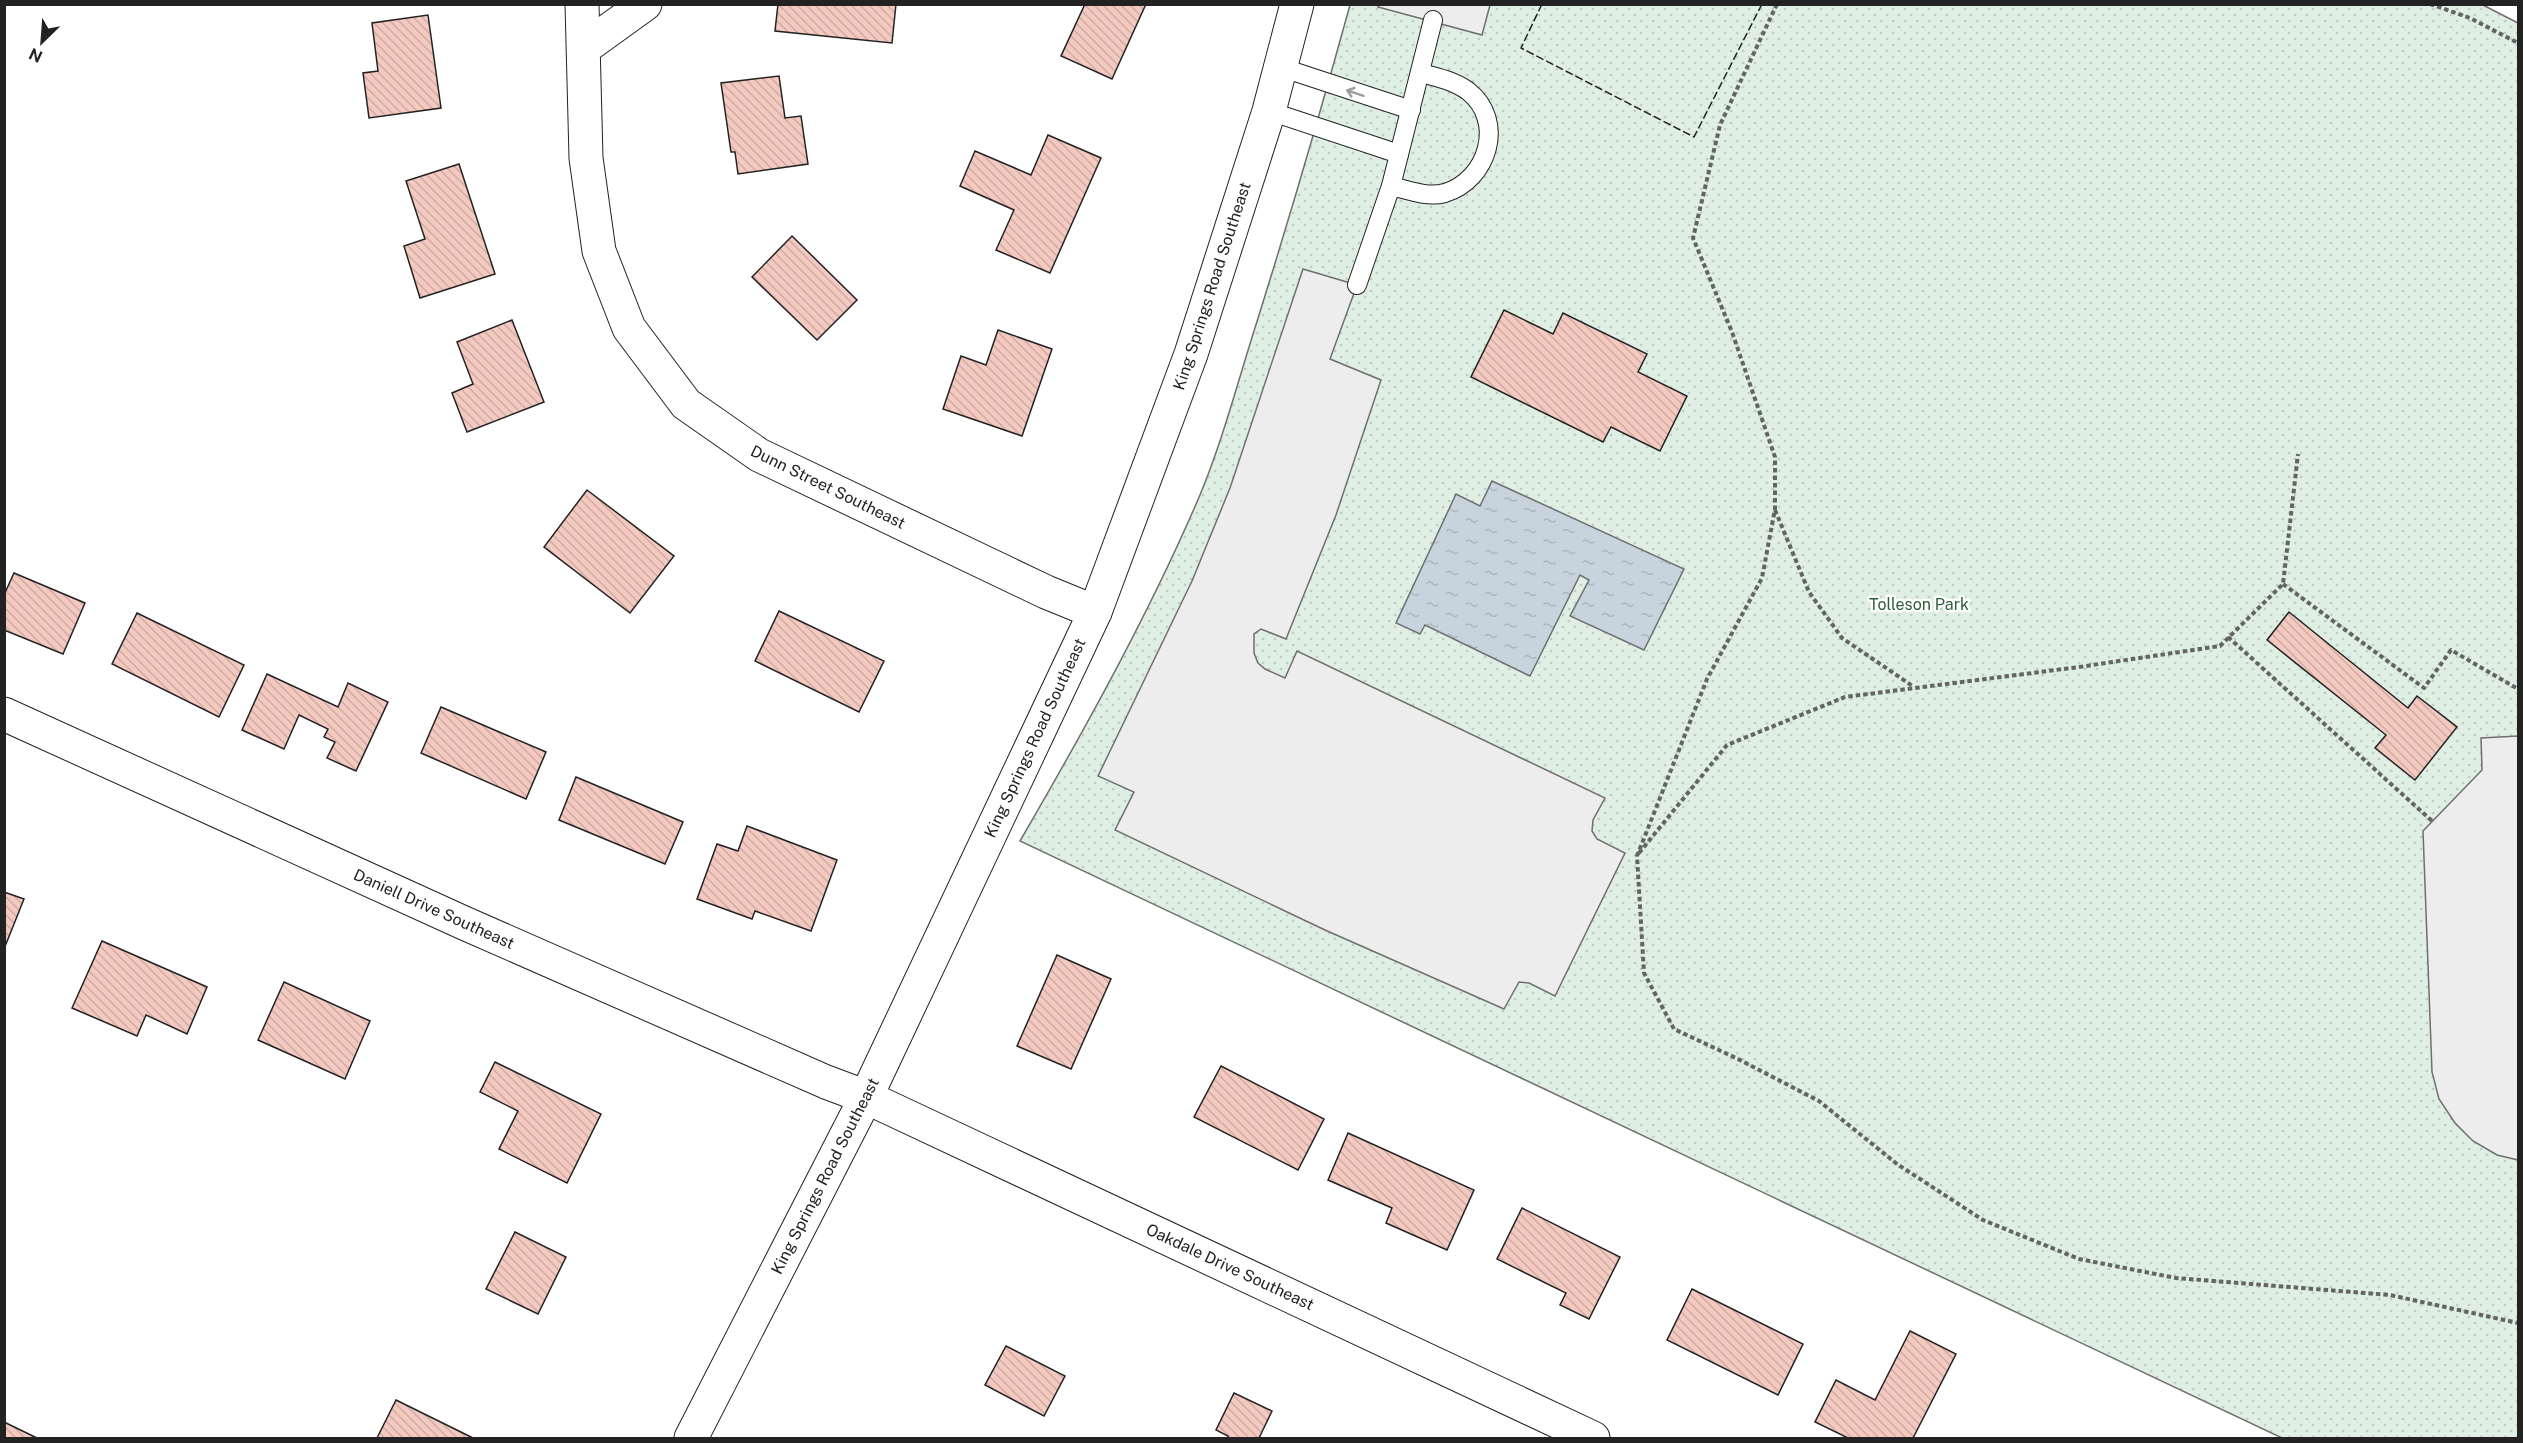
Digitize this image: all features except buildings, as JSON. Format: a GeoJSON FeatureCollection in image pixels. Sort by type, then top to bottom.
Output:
{"type":"FeatureCollection","features":[{"type":"Feature","properties":{"kind":"street","name":"Dunn Street Southeast"},"geometry":{"type":"LineString","coordinates":[[582,4],[586,158],[600,251],[629,328],[686,404],[759,456],[1046,592],[1095,612]]}},
{"type":"Feature","properties":{"kind":"street"},"geometry":{"type":"LineString","coordinates":[[584,48],[645,4]]}},
{"type":"Feature","properties":{"kind":"street","name":"King Springs Road Southeast"},"geometry":{"type":"LineString","coordinates":[[691,1438],[866,1096],[1095,612],[1191,354],[1269,111],[1297,4]]}},
{"type":"Feature","properties":{"kind":"street","name":"Daniell Drive Southeast"},"geometry":{"type":"LineString","coordinates":[[4,714],[486,933],[826,1082],[866,1096]]}},
{"type":"Feature","properties":{"kind":"street","name":"Oakdale Drive Southeast"},"geometry":{"type":"LineString","coordinates":[[866,1096],[1593,1438]]}},
{"type":"Feature","properties":{"kind":"lane"},"geometry":{"type":"LineString","coordinates":[[1357,285],[1391,186],[1433,20]]}},
{"type":"Feature","properties":{"kind":"lane"},"geometry":{"type":"LineString","coordinates":[[1280,67],[1411,110]]}},
{"type":"Feature","properties":{"kind":"lane"},"geometry":{"type":"LineString","coordinates":[[1391,186],[1423,195],[1443,194],[1462,186],[1473,177],[1484,160],[1489,141],[1487,121],[1481,108],[1468,92],[1451,82],[1421,73]]}},
{"type":"Feature","properties":{"kind":"lane"},"geometry":{"type":"LineString","coordinates":[[1269,111],[1400,154]]}},
{"type":"Feature","properties":{"kind":"path"},"geometry":{"type":"LineString","coordinates":[[1777,4],[1720,125],[1692,238],[1732,332],[1775,457],[1775,509],[1762,578],[1707,679],[1637,856],[1644,973],[1674,1029],[1819,1101],[1897,1164],[1983,1220],[2079,1259],[2176,1278],[2390,1295],[2518,1323]]}},
{"type":"Feature","properties":{"kind":"path"},"geometry":{"type":"LineString","coordinates":[[2430,4],[2470,18],[2518,44]]}},
{"type":"Feature","properties":{"kind":"path"},"geometry":{"type":"LineString","coordinates":[[1637,856],[1727,745],[1845,697],[2220,646],[2283,584],[2298,454]]}},
{"type":"Feature","properties":{"kind":"path"},"geometry":{"type":"LineString","coordinates":[[1775,509],[1809,592],[1842,638],[1915,688]]}},
{"type":"Feature","properties":{"kind":"path"},"geometry":{"type":"LineString","coordinates":[[2283,584],[2424,688],[2451,650],[2518,688]]}},
{"type":"Feature","properties":{"kind":"path"},"geometry":{"type":"LineString","coordinates":[[2228,637],[2432,821]]}},
{"type":"Feature","properties":{"kind":"green space","name":"Tolleson Park"},"geometry":{"type":"Polygon","coordinates":[[[2481,4],[2518,23],[2518,1438],[2282,1438],[1020,841],[1138,627],[1160,584],[1208,475],[1279,250],[1350,5],[2481,4]]]}},
{"type":"Feature","properties":{"kind":"shaded area"},"geometry":{"type":"Polygon","coordinates":[[[1379,4],[1490,5],[1482,35],[1378,7],[1379,4]]]}},
{"type":"Feature","properties":{"kind":"shaded area"},"geometry":{"type":"Polygon","coordinates":[[[1303,269],[1357,285],[1330,359],[1381,380],[1336,515],[1286,639],[1261,629],[1254,634],[1254,653],[1258,663],[1265,669],[1285,678],[1297,651],[1605,798],[1593,820],[1592,831],[1597,839],[1625,853],[1555,996],[1529,983],[1519,982],[1504,1009],[1325,930],[1115,830],[1134,792],[1098,776],[1192,581],[1230,488],[1303,269]]]}},
{"type":"Feature","properties":{"kind":"shaded area"},"geometry":{"type":"Polygon","coordinates":[[[2518,736],[2518,1160],[2497,1155],[2473,1141],[2455,1123],[2439,1099],[2432,1072],[2423,831],[2482,770],[2481,738],[2518,736]]]}},
{"type":"Feature","properties":{"kind":"water"},"geometry":{"type":"Polygon","coordinates":[[[1492,481],[1684,569],[1644,650],[1570,616],[1589,580],[1580,575],[1530,676],[1425,625],[1420,634],[1396,623],[1456,494],[1480,506],[1492,481]]]}},
{"type":"Feature","properties":{"kind":"fence"},"geometry":{"type":"LineString","coordinates":[[1542,4],[1521,48],[1694,137],[1762,4]]}}]}
